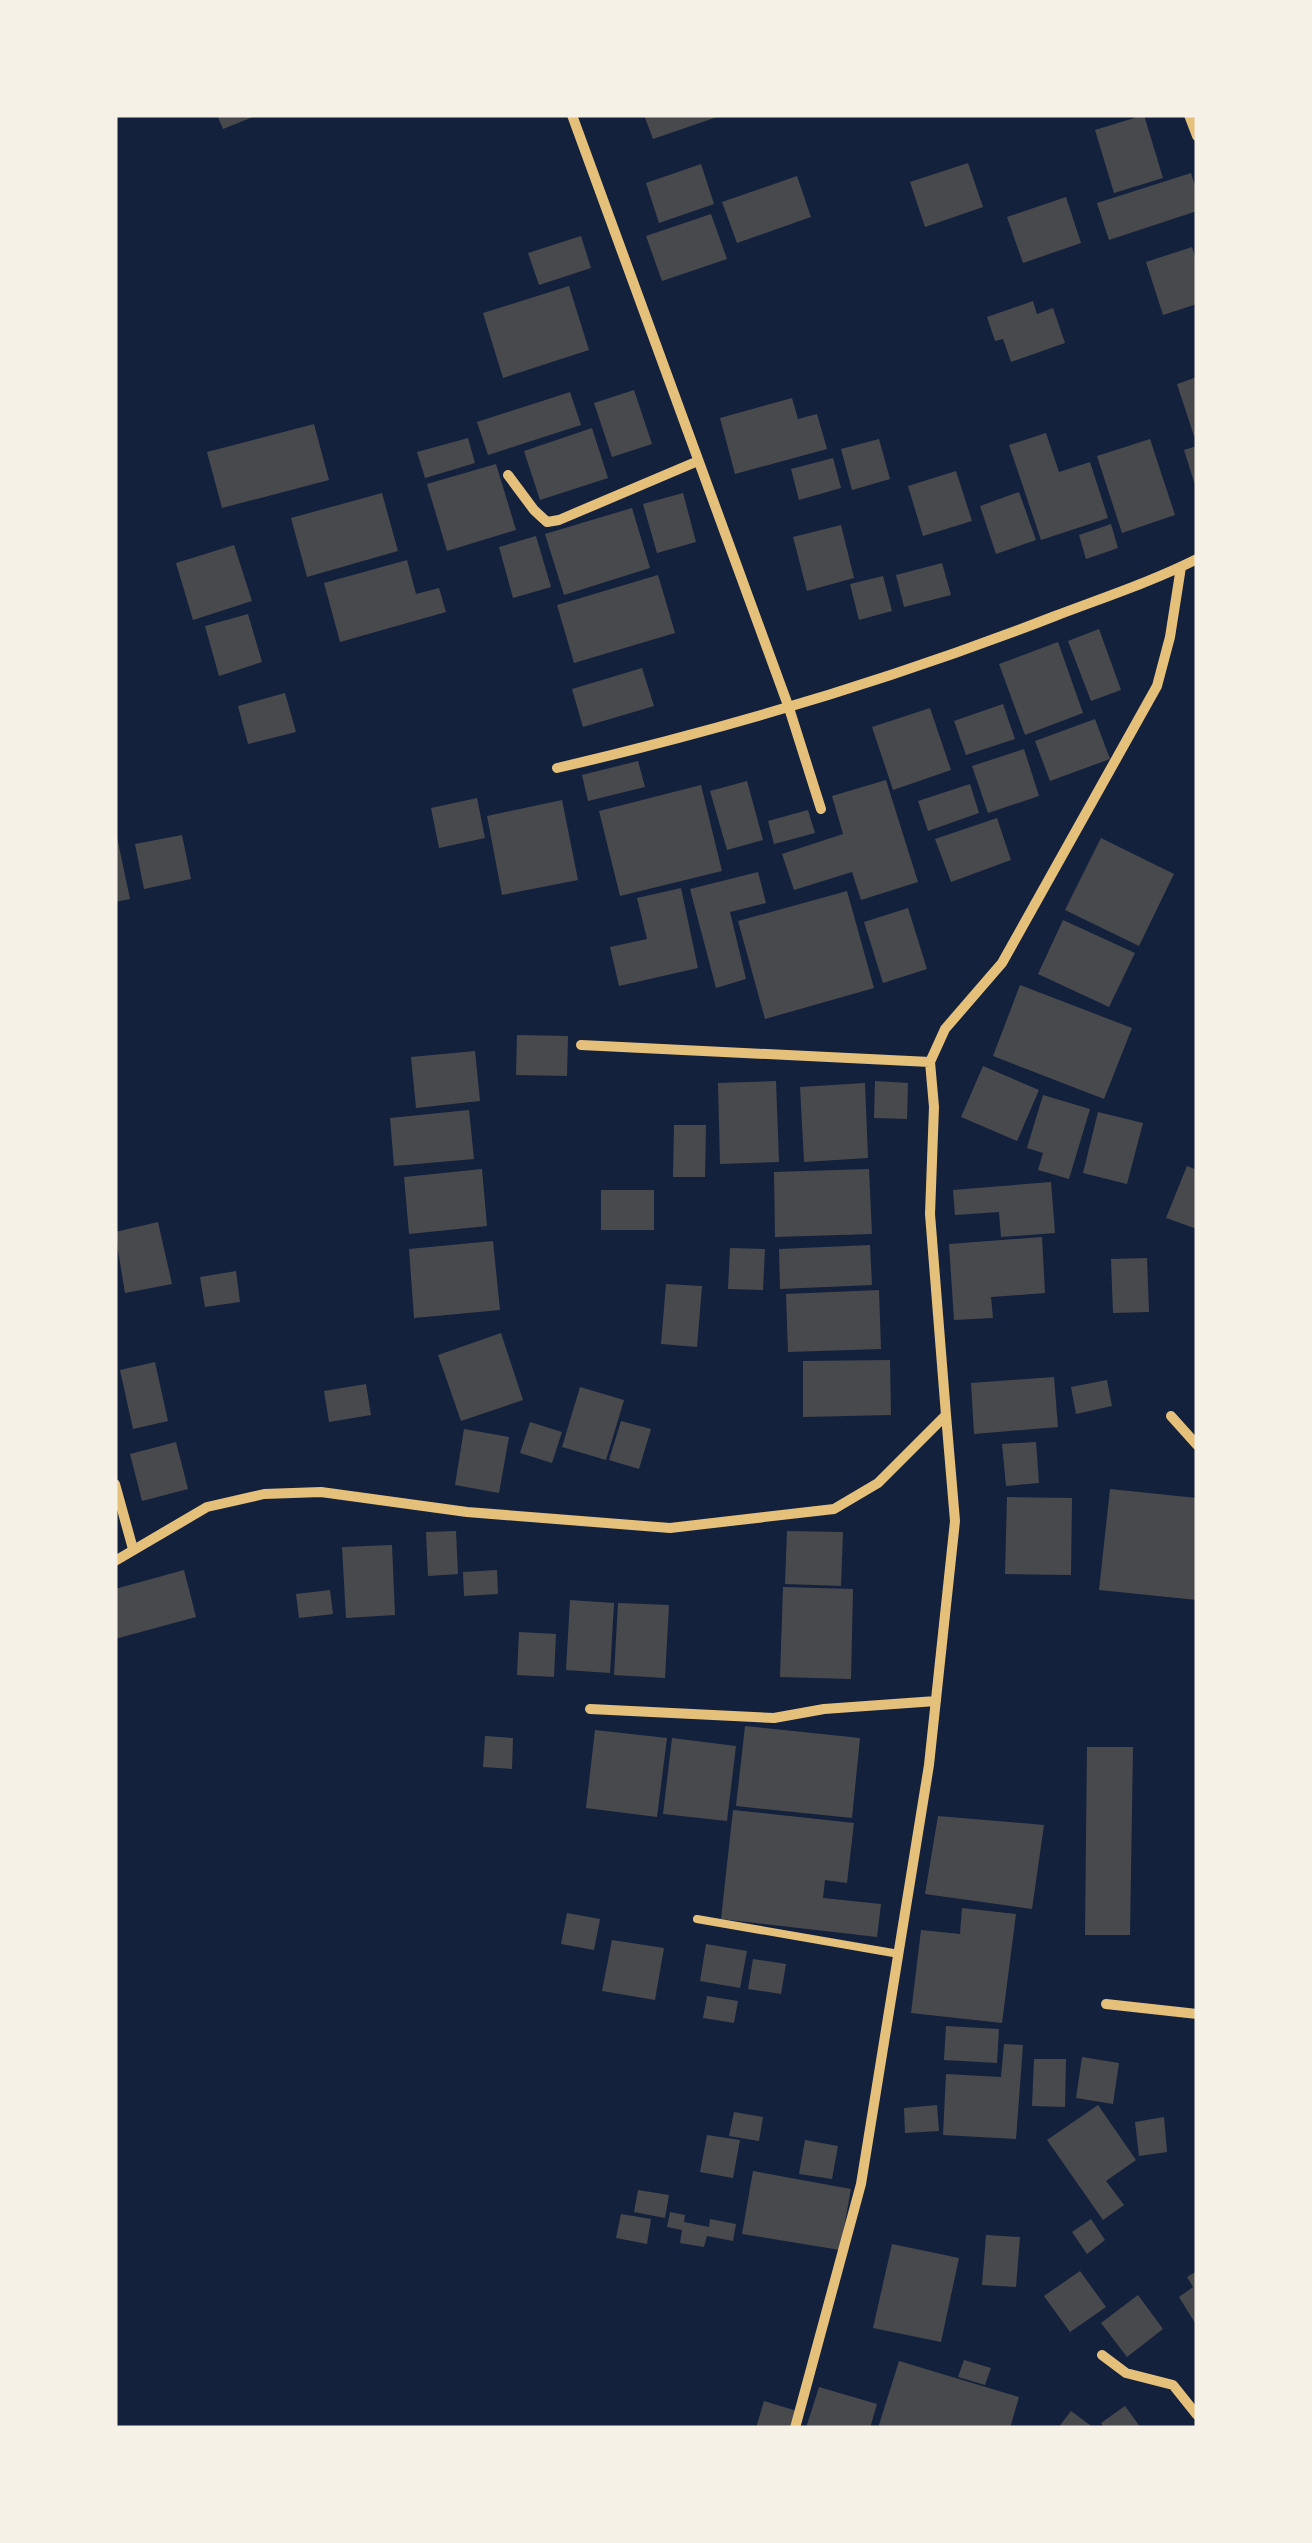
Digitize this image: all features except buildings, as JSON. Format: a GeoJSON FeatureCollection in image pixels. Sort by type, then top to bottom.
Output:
{"type":"FeatureCollection","features":[{"type":"Feature","properties":{"kind":"street"},"geometry":{"type":"LineString","coordinates":[[572,115],[789,708],[821,809]]}},
{"type":"Feature","properties":{"kind":"street"},"geometry":{"type":"LineString","coordinates":[[1189,115],[1197,136]]}},
{"type":"Feature","properties":{"kind":"street"},"geometry":{"type":"LineString","coordinates":[[508,475],[547,522],[698,461]]}},
{"type":"Feature","properties":{"kind":"street"},"geometry":{"type":"LineString","coordinates":[[557,768],[789,708],[998,638],[1197,560]]}},
{"type":"Feature","properties":{"kind":"street"},"geometry":{"type":"LineString","coordinates":[[795,2428],[862,2184],[929,1765],[955,1521],[930,1214],[934,1107],[930,1062],[945,1028],[1002,962],[1157,686],[1170,637],[1181,567]]}},
{"type":"Feature","properties":{"kind":"street"},"geometry":{"type":"LineString","coordinates":[[581,1045],[930,1062]]}},
{"type":"Feature","properties":{"kind":"street"},"geometry":{"type":"LineString","coordinates":[[115,1562],[206,1507],[264,1494],[321,1492],[467,1512],[670,1528],[834,1509],[878,1482],[946,1415]]}},
{"type":"Feature","properties":{"kind":"street"},"geometry":{"type":"LineString","coordinates":[[1171,1416],[1197,1445]]}},
{"type":"Feature","properties":{"kind":"street"},"geometry":{"type":"LineString","coordinates":[[115,1484],[133,1550]]}},
{"type":"Feature","properties":{"kind":"street"},"geometry":{"type":"LineString","coordinates":[[590,1709],[774,1718],[824,1709],[936,1701]]}},
{"type":"Feature","properties":{"kind":"street"},"geometry":{"type":"LineString","coordinates":[[1106,2004],[1197,2014]]}},
{"type":"Feature","properties":{"kind":"street"},"geometry":{"type":"LineString","coordinates":[[1102,2356],[1126,2372],[1173,2384],[1197,2415]]}},
{"type":"Feature","properties":{"kind":"lane"},"geometry":{"type":"LineString","coordinates":[[697,1919],[898,1954]]}}]}
